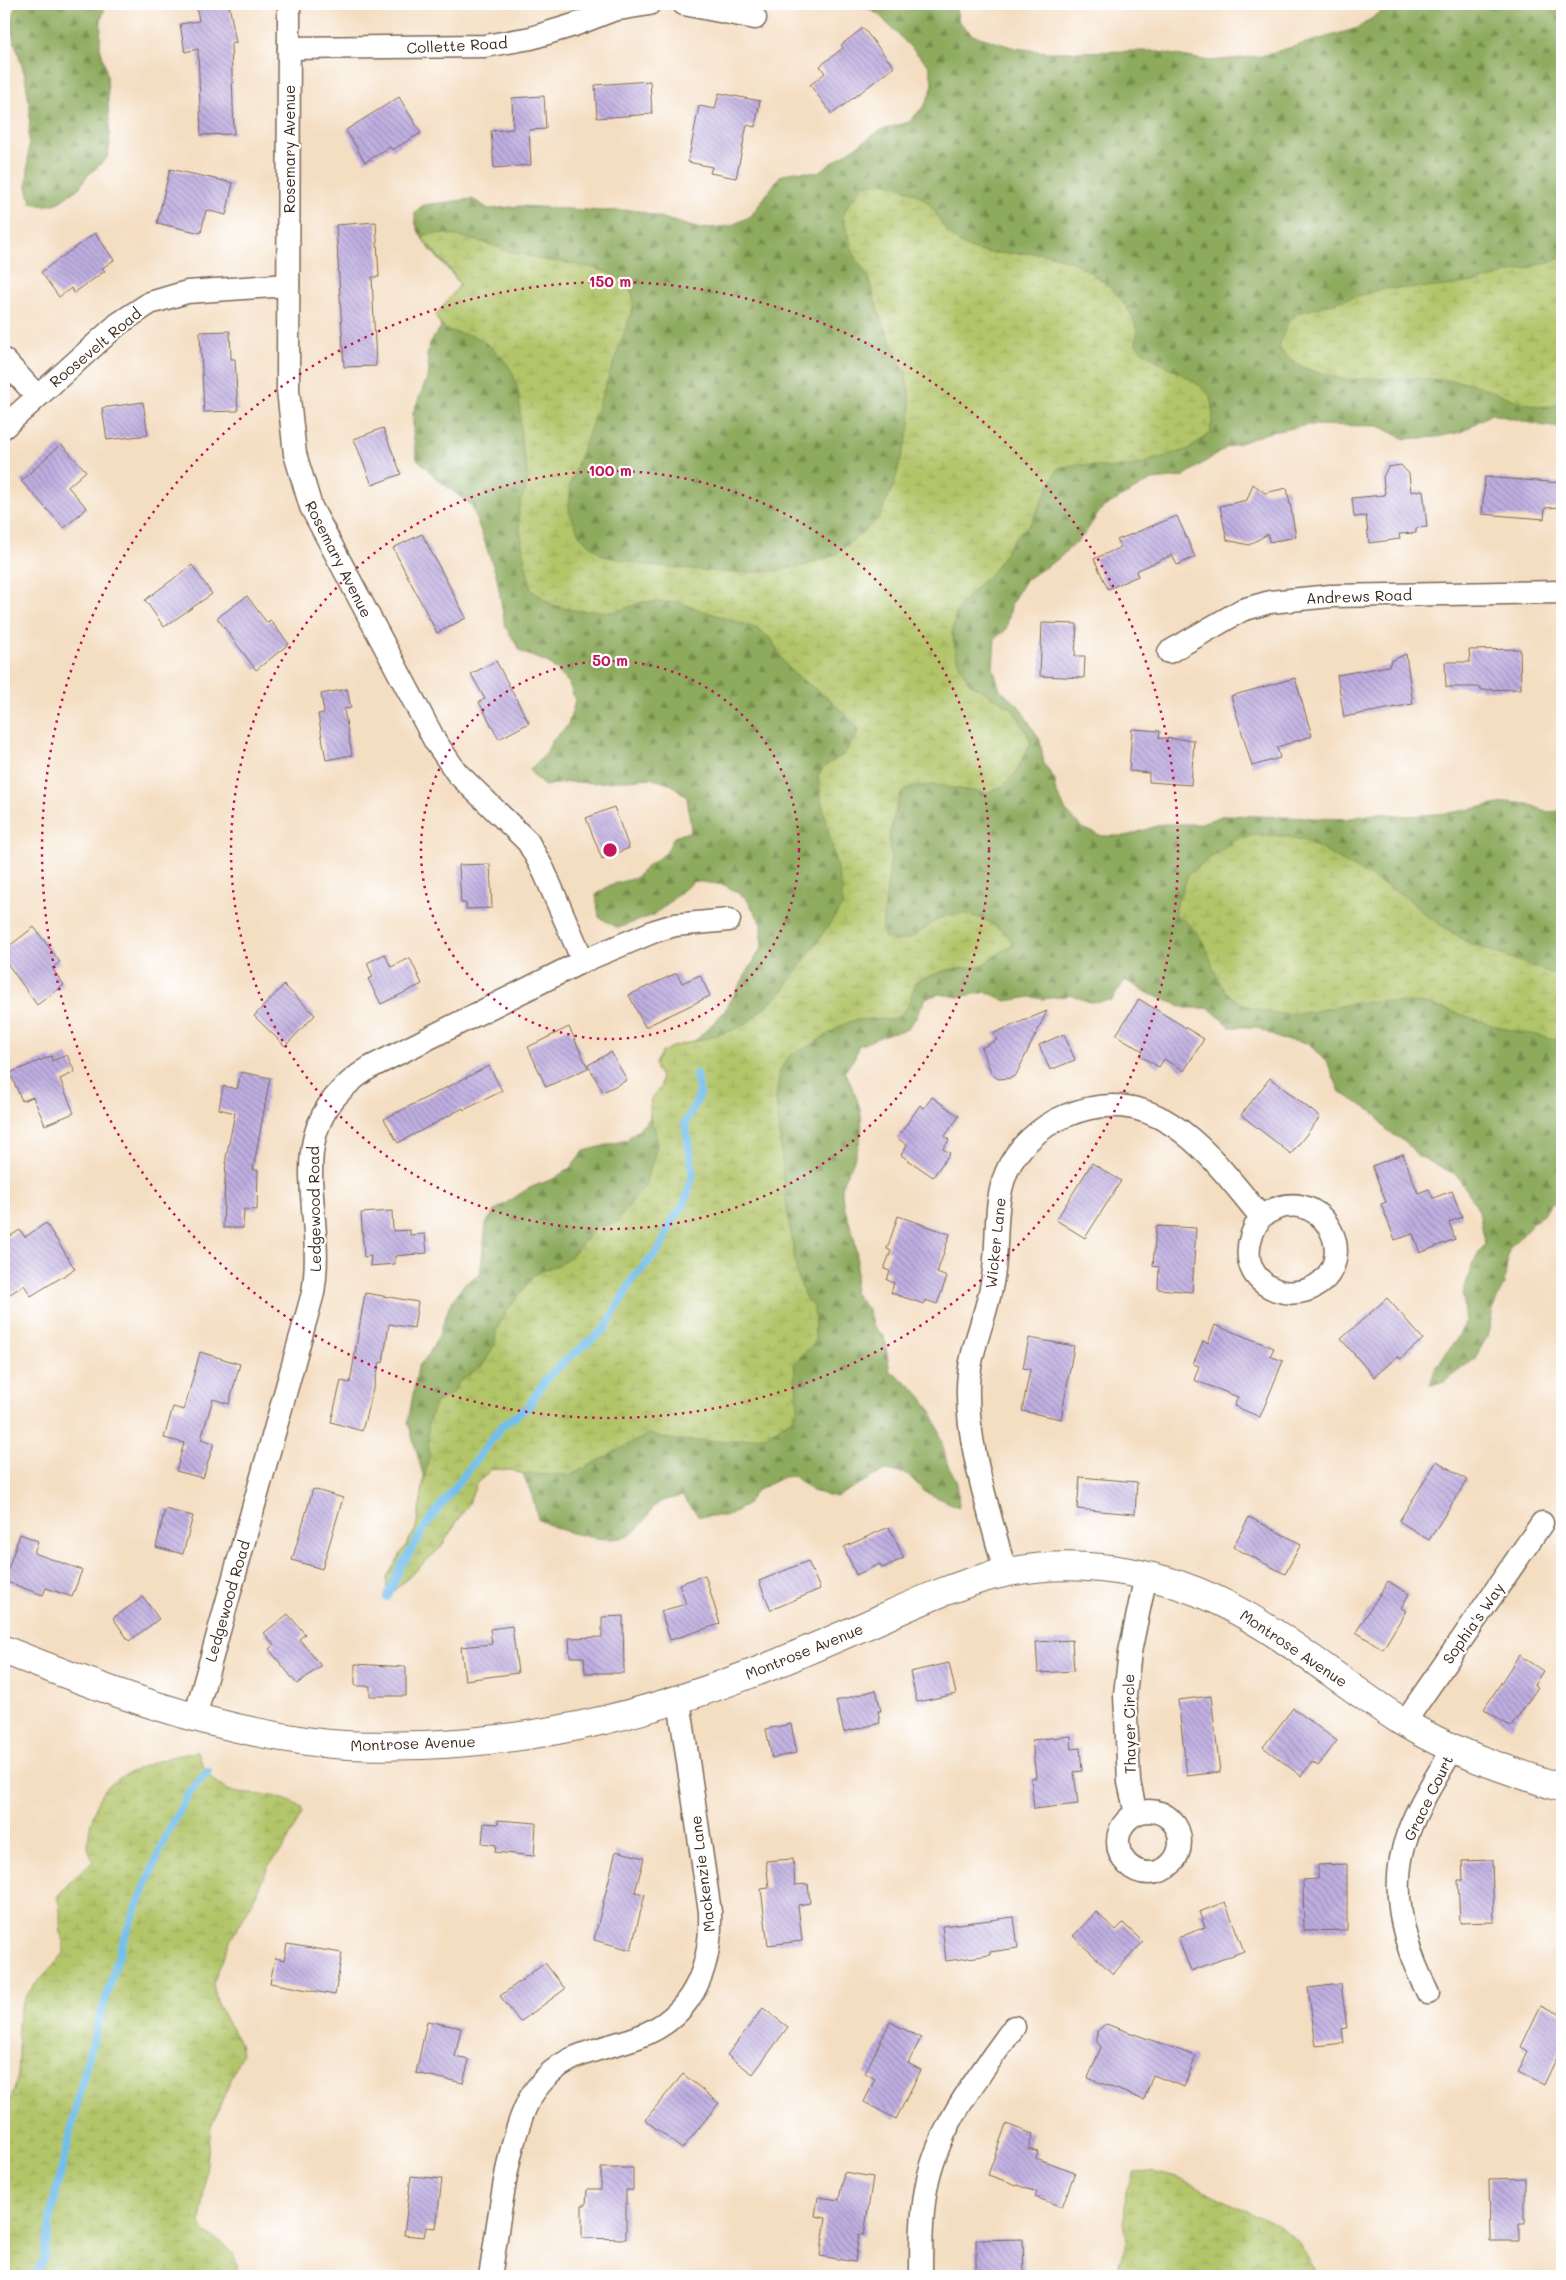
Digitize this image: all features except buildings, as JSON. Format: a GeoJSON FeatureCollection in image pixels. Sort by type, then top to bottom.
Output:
{"type":"FeatureCollection","features":[{"type":"Feature","properties":{"kind":"main road","name":"Montrose Avenue"},"geometry":{"type":"LineString","coordinates":[[4,1650],[114,1693],[254,1732],[309,1742],[344,1745],[394,1746],[499,1740],[558,1731],[611,1720],[679,1700],[772,1665],[952,1587],[1005,1572],[1037,1567],[1100,1567],[1146,1575],[1194,1588],[1240,1610],[1264,1624],[1404,1723],[1452,1748],[1497,1766],[1562,1788]]}},
{"type":"Feature","properties":{"kind":"street","name":"Rosemary Avenue"},"geometry":{"type":"LineString","coordinates":[[289,4],[288,390],[291,430],[297,464],[319,526],[449,763],[475,792],[518,830],[536,855],[583,961]]}},
{"type":"Feature","properties":{"kind":"street","name":"Collette Road"},"geometry":{"type":"LineString","coordinates":[[289,48],[486,46],[531,38],[574,26],[613,10],[649,4]]}},
{"type":"Feature","properties":{"kind":"street"},"geometry":{"type":"LineString","coordinates":[[684,4],[755,18]]}},
{"type":"Feature","properties":{"kind":"street","name":"Roosevelt Road"},"geometry":{"type":"LineString","coordinates":[[4,427],[128,316],[150,303],[187,292],[288,285]]}},
{"type":"Feature","properties":{"kind":"street"},"geometry":{"type":"LineString","coordinates":[[4,360],[37,396]]}},
{"type":"Feature","properties":{"kind":"street","name":"Andrews Road"},"geometry":{"type":"LineString","coordinates":[[1169,652],[1242,610],[1270,602],[1331,596],[1562,592]]}},
{"type":"Feature","properties":{"kind":"street","name":"Ledgewood Road"},"geometry":{"type":"LineString","coordinates":[[195,1717],[313,1293],[316,1271],[311,1153],[314,1138],[325,1110],[344,1086],[369,1068],[583,961],[668,927],[729,920]]}},
{"type":"Feature","properties":{"kind":"street","name":"Wicker Lane"},"geometry":{"type":"LineString","coordinates":[[1005,1572],[976,1452],[968,1388],[972,1355],[993,1279],[997,1212],[1002,1187],[1007,1170],[1018,1154],[1029,1140],[1044,1128],[1075,1112],[1116,1105],[1137,1108],[1173,1123],[1191,1138],[1261,1217]]}},
{"type":"Feature","properties":{"kind":"street","name":"Sophia's Way"},"geometry":{"type":"LineString","coordinates":[[1404,1723],[1542,1523]]}},
{"type":"Feature","properties":{"kind":"street","name":"Thayer Circle"},"geometry":{"type":"LineString","coordinates":[[1136,1814],[1129,1782],[1125,1695],[1130,1652],[1146,1575]]}},
{"type":"Feature","properties":{"kind":"street","name":"Mackenzie Lane"},"geometry":{"type":"LineString","coordinates":[[490,2276],[513,2140],[534,2091],[560,2064],[580,2054],[638,2037],[670,2020],[691,1996],[707,1962],[710,1941],[710,1912],[679,1700]]}},
{"type":"Feature","properties":{"kind":"street","name":"Grace Court"},"geometry":{"type":"LineString","coordinates":[[1428,1992],[1415,1968],[1406,1937],[1399,1903],[1398,1885],[1408,1833],[1452,1748]]}},
{"type":"Feature","properties":{"kind":"street"},"geometry":{"type":"LineString","coordinates":[[921,2276],[922,2214],[926,2188],[936,2154],[954,2113],[1014,2027]]}},
{"type":"Feature","properties":{"kind":"green space"},"geometry":{"type":"Polygon","coordinates":[[[16,4],[106,4],[101,20],[100,47],[107,74],[110,145],[107,158],[87,176],[80,187],[58,203],[44,206],[31,203],[27,187],[30,109],[25,76],[11,30],[16,4]]]}},
{"type":"Feature","properties":{"kind":"green space"},"geometry":{"type":"Polygon","coordinates":[[[861,4],[955,4],[959,22],[973,35],[1015,48],[1047,52],[1153,51],[1210,61],[1261,56],[1358,28],[1392,4],[1562,4],[1562,427],[1539,425],[1491,414],[1461,432],[1437,437],[1405,439],[1379,426],[1308,425],[1267,433],[1226,448],[1182,477],[1152,480],[1102,508],[1083,536],[1058,559],[1025,580],[1012,602],[1006,630],[995,638],[993,668],[1000,690],[1018,705],[1040,740],[1044,764],[1055,780],[1055,789],[1066,811],[1082,828],[1102,836],[1126,836],[1163,824],[1198,824],[1225,815],[1345,819],[1379,813],[1407,816],[1449,813],[1510,802],[1528,804],[1548,812],[1562,811],[1562,1200],[1553,1203],[1509,1249],[1504,1284],[1494,1306],[1487,1337],[1475,1358],[1444,1382],[1430,1384],[1436,1367],[1456,1340],[1466,1322],[1463,1294],[1472,1265],[1485,1243],[1479,1211],[1455,1174],[1417,1155],[1405,1141],[1388,1132],[1375,1113],[1340,1092],[1328,1064],[1308,1043],[1280,1039],[1256,1027],[1230,1027],[1209,1008],[1186,1008],[1150,994],[1125,980],[1112,1000],[1090,1002],[1072,995],[1043,999],[1031,997],[1006,1001],[987,992],[958,997],[939,994],[926,998],[915,1019],[906,1030],[890,1033],[858,1046],[855,1057],[845,1071],[856,1096],[862,1126],[858,1148],[844,1180],[842,1197],[857,1254],[854,1292],[868,1310],[873,1327],[884,1336],[890,1372],[915,1390],[924,1399],[930,1410],[948,1465],[957,1483],[959,1507],[925,1492],[907,1474],[885,1470],[836,1497],[812,1491],[793,1476],[783,1477],[754,1492],[747,1505],[727,1516],[699,1516],[682,1496],[665,1500],[656,1505],[640,1527],[631,1534],[622,1538],[598,1538],[557,1528],[538,1519],[532,1495],[523,1474],[512,1470],[492,1469],[476,1484],[469,1503],[440,1548],[387,1597],[387,1577],[416,1529],[422,1495],[424,1478],[408,1422],[418,1367],[429,1354],[440,1333],[450,1304],[465,1283],[480,1275],[486,1224],[494,1211],[529,1188],[553,1179],[570,1168],[584,1151],[626,1140],[650,1119],[651,1099],[661,1087],[661,1077],[655,1063],[662,1052],[696,1040],[724,1012],[762,947],[762,924],[746,898],[725,885],[694,881],[654,915],[618,928],[599,917],[596,895],[610,885],[635,878],[647,866],[666,853],[674,837],[691,831],[687,797],[672,785],[650,778],[595,783],[569,782],[544,786],[529,770],[545,755],[552,741],[568,725],[575,701],[569,683],[549,663],[521,652],[505,626],[497,577],[472,506],[437,479],[417,459],[413,434],[413,413],[429,373],[427,355],[430,343],[441,327],[436,315],[460,285],[424,241],[415,222],[415,212],[423,205],[472,199],[489,209],[521,206],[602,211],[635,210],[700,229],[730,226],[751,216],[780,176],[795,171],[817,173],[881,130],[909,122],[925,105],[933,86],[929,66],[879,15],[861,4]]]}},
{"type":"Feature","properties":{"kind":"green space"},"geometry":{"type":"Polygon","coordinates":[[[884,182],[906,189],[921,197],[935,212],[949,234],[962,244],[986,252],[1034,253],[1059,257],[1083,268],[1107,284],[1126,306],[1133,318],[1137,330],[1136,345],[1144,353],[1193,381],[1210,396],[1213,415],[1210,433],[1189,449],[1140,464],[1113,468],[1077,464],[1058,468],[1031,523],[1015,537],[994,570],[962,602],[956,613],[952,634],[958,662],[969,683],[1011,707],[1031,742],[1016,773],[1002,786],[987,793],[933,785],[908,788],[900,795],[889,836],[891,855],[882,930],[885,938],[909,939],[937,920],[959,914],[973,916],[991,923],[1007,936],[1012,944],[981,966],[947,970],[916,981],[908,1006],[899,1016],[890,1020],[869,1019],[851,1021],[810,1046],[790,1055],[780,1070],[776,1099],[786,1202],[797,1274],[805,1297],[814,1307],[815,1338],[813,1345],[794,1363],[798,1408],[792,1419],[767,1435],[732,1441],[676,1440],[649,1434],[571,1475],[523,1474],[512,1470],[492,1469],[476,1484],[469,1503],[440,1548],[387,1597],[387,1577],[416,1529],[429,1455],[428,1423],[435,1403],[453,1393],[458,1383],[484,1364],[495,1344],[496,1332],[504,1315],[534,1275],[567,1260],[597,1227],[617,1222],[645,1185],[657,1146],[655,1129],[650,1119],[650,1109],[651,1099],[661,1087],[661,1077],[655,1063],[662,1052],[672,1047],[728,1032],[746,1024],[781,994],[842,906],[842,890],[822,804],[818,775],[825,766],[843,755],[860,730],[832,701],[794,674],[783,661],[772,640],[758,629],[677,602],[642,602],[615,612],[572,610],[553,605],[531,590],[520,528],[519,507],[526,488],[527,468],[521,440],[516,382],[508,365],[489,346],[476,337],[447,330],[439,322],[436,315],[460,285],[451,270],[424,241],[423,236],[440,234],[460,237],[531,257],[600,270],[621,279],[630,288],[633,295],[633,308],[571,482],[569,511],[580,536],[603,556],[646,565],[732,573],[778,571],[808,564],[837,554],[879,518],[894,484],[910,427],[911,407],[906,375],[879,314],[868,277],[854,254],[843,217],[847,206],[864,185],[884,182]]]}},
{"type":"Feature","properties":{"kind":"green space"},"geometry":{"type":"Polygon","coordinates":[[[1562,258],[1562,404],[1537,406],[1463,382],[1411,378],[1338,378],[1305,368],[1291,360],[1279,347],[1287,324],[1298,313],[1382,289],[1438,287],[1481,281],[1562,258]]]}},
{"type":"Feature","properties":{"kind":"green space"},"geometry":{"type":"Polygon","coordinates":[[[1261,835],[1285,836],[1308,842],[1406,897],[1427,916],[1469,943],[1562,977],[1562,1041],[1498,1027],[1443,1008],[1408,1002],[1363,1002],[1296,1014],[1279,1014],[1262,1011],[1244,1004],[1231,996],[1216,974],[1200,936],[1190,925],[1175,915],[1175,908],[1189,873],[1240,837],[1261,835]]]}},
{"type":"Feature","properties":{"kind":"green space"},"geometry":{"type":"Polygon","coordinates":[[[197,1752],[207,1772],[218,1784],[230,1791],[284,1799],[301,1807],[302,1813],[284,1848],[269,1865],[251,1905],[230,1941],[213,1984],[218,2006],[240,2043],[242,2053],[211,2127],[200,2224],[206,2232],[233,2253],[239,2276],[4,2276],[4,2109],[14,2090],[17,2076],[19,2054],[18,2023],[22,2004],[36,1984],[64,1953],[60,1928],[60,1908],[57,1897],[93,1861],[88,1846],[89,1832],[96,1805],[108,1786],[117,1779],[151,1763],[197,1752]]]}},
{"type":"Feature","properties":{"kind":"green space"},"geometry":{"type":"Polygon","coordinates":[[[1151,2171],[1180,2179],[1287,2230],[1299,2243],[1320,2276],[1115,2276],[1127,2240],[1124,2221],[1126,2191],[1134,2172],[1151,2171]]]}},
{"type":"Feature","properties":{"kind":"waterway"},"geometry":{"type":"LineString","coordinates":[[387,1597],[400,1568],[429,1521],[502,1426],[528,1407],[546,1379],[567,1359],[605,1329],[632,1280],[661,1247],[671,1223],[684,1204],[693,1174],[685,1123],[700,1095],[696,1074]]}},
{"type":"Feature","properties":{"kind":"waterway"},"geometry":{"type":"LineString","coordinates":[[35,2276],[44,2258],[52,2209],[89,2054],[122,1944],[165,1838],[188,1794],[208,1771]]}}]}
